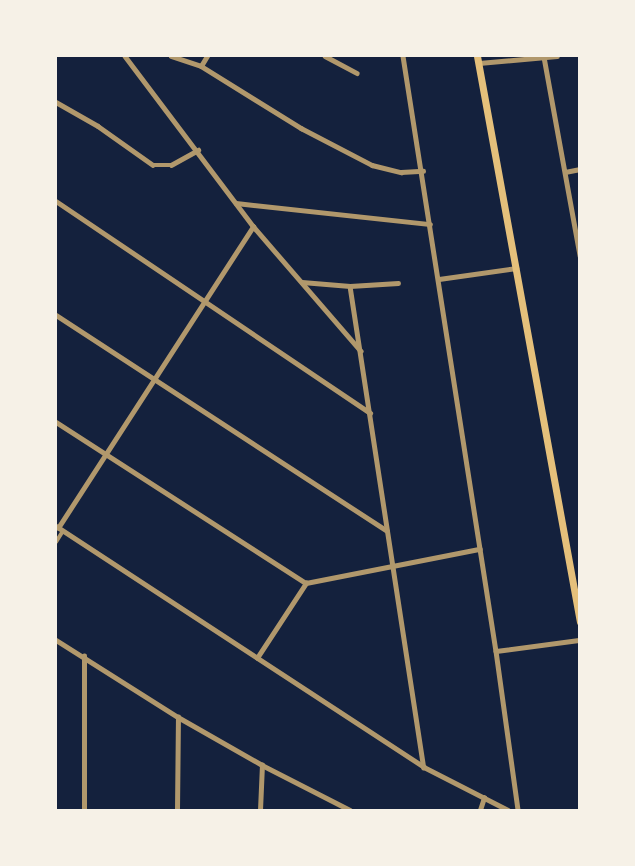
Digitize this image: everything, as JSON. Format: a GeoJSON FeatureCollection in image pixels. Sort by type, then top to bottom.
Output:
{"type":"FeatureCollection","features":[{"type":"Feature","properties":{"kind":"main road"},"geometry":{"type":"LineString","coordinates":[[478,59],[579,622]]}},
{"type":"Feature","properties":{"kind":"street"},"geometry":{"type":"LineString","coordinates":[[125,56],[253,226],[362,352]]}},
{"type":"Feature","properties":{"kind":"street"},"geometry":{"type":"LineString","coordinates":[[171,56],[201,66],[301,128],[372,165],[401,172],[423,171]]}},
{"type":"Feature","properties":{"kind":"street"},"geometry":{"type":"LineString","coordinates":[[201,66],[207,56]]}},
{"type":"Feature","properties":{"kind":"street"},"geometry":{"type":"LineString","coordinates":[[325,56],[357,73]]}},
{"type":"Feature","properties":{"kind":"street"},"geometry":{"type":"LineString","coordinates":[[403,56],[423,171],[518,810]]}},
{"type":"Feature","properties":{"kind":"street"},"geometry":{"type":"LineString","coordinates":[[478,59],[557,56]]}},
{"type":"Feature","properties":{"kind":"street"},"geometry":{"type":"LineString","coordinates":[[544,57],[577,229],[579,256]]}},
{"type":"Feature","properties":{"kind":"street"},"geometry":{"type":"LineString","coordinates":[[56,102],[98,126],[153,165],[171,165],[198,150]]}},
{"type":"Feature","properties":{"kind":"street"},"geometry":{"type":"LineString","coordinates":[[565,172],[579,169]]}},
{"type":"Feature","properties":{"kind":"street"},"geometry":{"type":"LineString","coordinates":[[56,201],[370,413]]}},
{"type":"Feature","properties":{"kind":"street"},"geometry":{"type":"LineString","coordinates":[[236,203],[430,224]]}},
{"type":"Feature","properties":{"kind":"street"},"geometry":{"type":"LineString","coordinates":[[56,542],[59,528],[152,379],[253,226]]}},
{"type":"Feature","properties":{"kind":"street"},"geometry":{"type":"LineString","coordinates":[[439,279],[516,268]]}},
{"type":"Feature","properties":{"kind":"street"},"geometry":{"type":"LineString","coordinates":[[302,282],[350,286],[398,283]]}},
{"type":"Feature","properties":{"kind":"street"},"geometry":{"type":"LineString","coordinates":[[350,286],[362,352],[424,767]]}},
{"type":"Feature","properties":{"kind":"street"},"geometry":{"type":"LineString","coordinates":[[56,315],[387,531]]}},
{"type":"Feature","properties":{"kind":"street"},"geometry":{"type":"LineString","coordinates":[[56,422],[306,583],[480,549]]}},
{"type":"Feature","properties":{"kind":"street"},"geometry":{"type":"LineString","coordinates":[[59,528],[424,767],[508,810]]}},
{"type":"Feature","properties":{"kind":"street"},"geometry":{"type":"LineString","coordinates":[[257,658],[306,583]]}},
{"type":"Feature","properties":{"kind":"street"},"geometry":{"type":"LineString","coordinates":[[56,640],[178,717],[262,765],[350,810]]}},
{"type":"Feature","properties":{"kind":"street"},"geometry":{"type":"LineString","coordinates":[[496,651],[579,640]]}},
{"type":"Feature","properties":{"kind":"street"},"geometry":{"type":"LineString","coordinates":[[84,656],[84,810]]}},
{"type":"Feature","properties":{"kind":"street"},"geometry":{"type":"LineString","coordinates":[[177,810],[178,717]]}},
{"type":"Feature","properties":{"kind":"street"},"geometry":{"type":"LineString","coordinates":[[260,810],[262,765]]}},
{"type":"Feature","properties":{"kind":"street"},"geometry":{"type":"LineString","coordinates":[[480,810],[484,798]]}}]}
